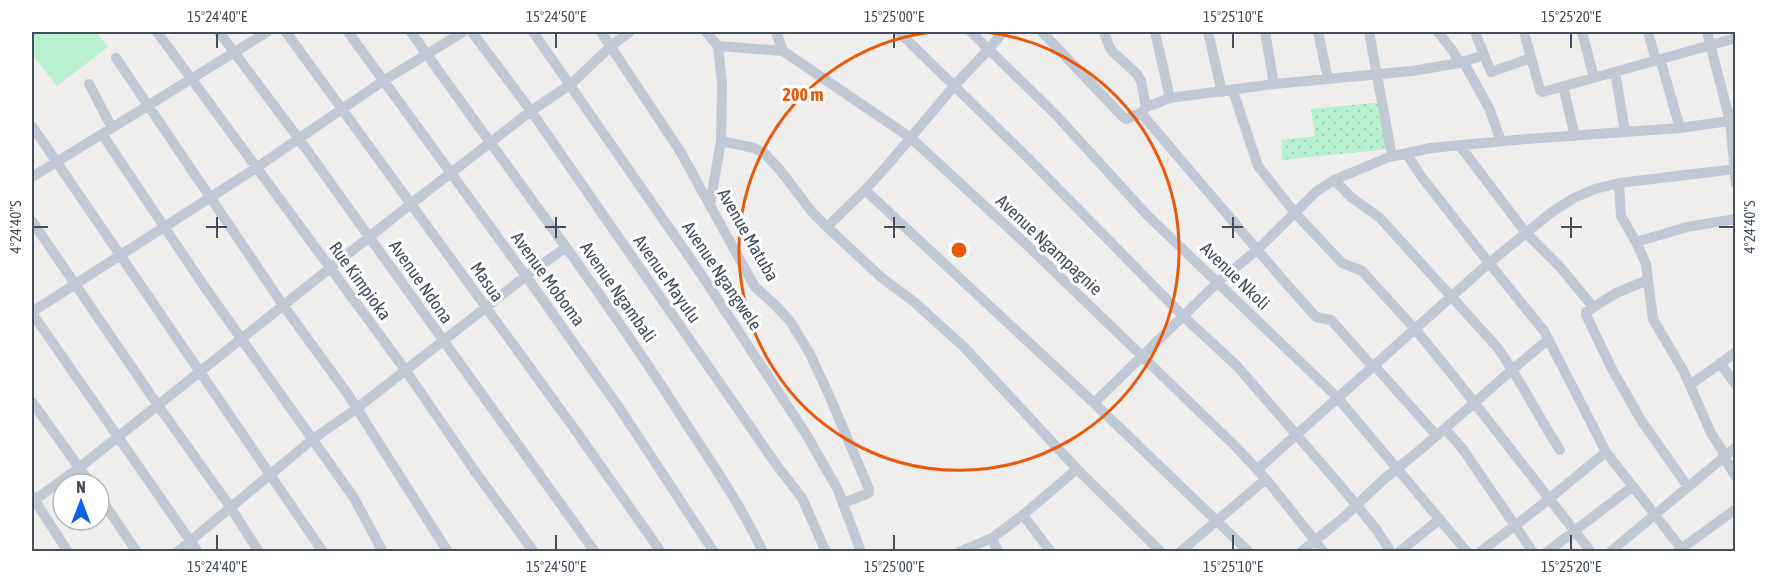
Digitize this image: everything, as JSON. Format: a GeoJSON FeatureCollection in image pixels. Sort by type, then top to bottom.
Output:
{"type":"FeatureCollection","features":[{"type":"Feature","properties":{"kind":"street","name":"Rue Kimpioka"},"geometry":{"type":"LineString","coordinates":[[157,32],[406,371],[534,552]]}},
{"type":"Feature","properties":{"kind":"street","name":"Avenue Ndona"},"geometry":{"type":"LineString","coordinates":[[219,32],[299,139],[595,552]]}},
{"type":"Feature","properties":{"kind":"street"},"geometry":{"type":"LineString","coordinates":[[32,177],[267,32]]}},
{"type":"Feature","properties":{"kind":"street","name":"Masua"},"geometry":{"type":"LineString","coordinates":[[286,32],[412,203],[661,552]]}},
{"type":"Feature","properties":{"kind":"street","name":"Avenue Moboma"},"geometry":{"type":"LineString","coordinates":[[348,32],[620,409],[714,552]]}},
{"type":"Feature","properties":{"kind":"street","name":"Avenue Ngambali"},"geometry":{"type":"LineString","coordinates":[[411,32],[566,247],[656,378],[748,520],[763,552]]}},
{"type":"Feature","properties":{"kind":"street"},"geometry":{"type":"LineString","coordinates":[[198,552],[32,313],[256,168],[383,81],[463,32]]}},
{"type":"Feature","properties":{"kind":"street","name":"Avenue Mayulu"},"geometry":{"type":"LineString","coordinates":[[472,32],[531,111],[778,467],[798,492],[826,552]]}},
{"type":"Feature","properties":{"kind":"street","name":"Avenue Ngangwele"},"geometry":{"type":"LineString","coordinates":[[533,32],[699,271],[794,415],[843,503],[861,552]]}},
{"type":"Feature","properties":{"kind":"street","name":"Avenue Matuba"},"geometry":{"type":"LineString","coordinates":[[601,32],[680,151],[757,291],[776,305],[790,321],[809,352],[869,489],[869,493],[843,503]]}},
{"type":"Feature","properties":{"kind":"street"},"geometry":{"type":"LineString","coordinates":[[68,552],[32,499],[80,466],[490,142],[571,84],[611,46],[630,32]]}},
{"type":"Feature","properties":{"kind":"street"},"geometry":{"type":"LineString","coordinates":[[706,32],[718,46],[722,83],[721,141],[710,204]]}},
{"type":"Feature","properties":{"kind":"street"},"geometry":{"type":"LineString","coordinates":[[776,32],[783,51]]}},
{"type":"Feature","properties":{"kind":"street"},"geometry":{"type":"LineString","coordinates":[[899,32],[1030,160],[1184,317],[1237,366],[1357,505],[1391,552]]}},
{"type":"Feature","properties":{"kind":"street","name":"Avenue Nkoli"},"geometry":{"type":"LineString","coordinates":[[971,32],[1056,115],[1148,216],[1338,398],[1467,552]]}},
{"type":"Feature","properties":{"kind":"street"},"geometry":{"type":"LineString","coordinates":[[827,227],[865,190],[1003,32]]}},
{"type":"Feature","properties":{"kind":"street"},"geometry":{"type":"LineString","coordinates":[[1042,32],[1123,117],[1130,118],[1170,98],[1274,84],[1412,71],[1461,62],[1484,55]]}},
{"type":"Feature","properties":{"kind":"street"},"geometry":{"type":"LineString","coordinates":[[1104,32],[1113,52],[1137,74],[1141,81],[1143,110],[1257,250],[1316,316],[1331,320],[1441,432],[1462,448],[1533,552]]}},
{"type":"Feature","properties":{"kind":"street"},"geometry":{"type":"LineString","coordinates":[[1155,32],[1170,98]]}},
{"type":"Feature","properties":{"kind":"street"},"geometry":{"type":"LineString","coordinates":[[1208,32],[1256,162],[1295,213],[1342,263],[1362,271],[1415,329],[1591,552]]}},
{"type":"Feature","properties":{"kind":"street"},"geometry":{"type":"LineString","coordinates":[[1265,32],[1274,84]]}},
{"type":"Feature","properties":{"kind":"street"},"geometry":{"type":"LineString","coordinates":[[1318,32],[1328,79]]}},
{"type":"Feature","properties":{"kind":"street"},"geometry":{"type":"LineString","coordinates":[[1369,32],[1392,156]]}},
{"type":"Feature","properties":{"kind":"street"},"geometry":{"type":"LineString","coordinates":[[1438,32],[1461,62],[1489,108],[1501,141]]}},
{"type":"Feature","properties":{"kind":"street"},"geometry":{"type":"LineString","coordinates":[[1475,32],[1492,72],[1531,58]]}},
{"type":"Feature","properties":{"kind":"street"},"geometry":{"type":"LineString","coordinates":[[1524,32],[1541,92],[1736,38]]}},
{"type":"Feature","properties":{"kind":"street"},"geometry":{"type":"LineString","coordinates":[[1582,32],[1594,78]]}},
{"type":"Feature","properties":{"kind":"street"},"geometry":{"type":"LineString","coordinates":[[1648,32],[1680,128]]}},
{"type":"Feature","properties":{"kind":"street"},"geometry":{"type":"LineString","coordinates":[[1707,32],[1733,120],[1736,184]]}},
{"type":"Feature","properties":{"kind":"street","name":"Avenue Ngampagnie"},"geometry":{"type":"LineString","coordinates":[[718,46],[783,51],[911,138],[1028,246],[1258,469],[1324,552]]}},
{"type":"Feature","properties":{"kind":"street"},"geometry":{"type":"LineString","coordinates":[[116,58],[283,304],[335,376],[448,552]]}},
{"type":"Feature","properties":{"kind":"street"},"geometry":{"type":"LineString","coordinates":[[1615,72],[1625,132]]}},
{"type":"Feature","properties":{"kind":"street"},"geometry":{"type":"LineString","coordinates":[[89,84],[112,128]]}},
{"type":"Feature","properties":{"kind":"street"},"geometry":{"type":"LineString","coordinates":[[1563,86],[1575,136]]}},
{"type":"Feature","properties":{"kind":"street"},"geometry":{"type":"LineString","coordinates":[[1094,403],[1218,282],[1257,250],[1317,191],[1334,180],[1392,156],[1431,148],[1680,128],[1733,120]]}},
{"type":"Feature","properties":{"kind":"street"},"geometry":{"type":"LineString","coordinates":[[32,126],[323,552]]}},
{"type":"Feature","properties":{"kind":"street"},"geometry":{"type":"LineString","coordinates":[[102,134],[354,498],[383,552]]}},
{"type":"Feature","properties":{"kind":"street"},"geometry":{"type":"LineString","coordinates":[[721,141],[754,148],[764,153],[812,212],[882,278],[913,301],[964,346],[1077,469],[1161,552]]}},
{"type":"Feature","properties":{"kind":"street"},"geometry":{"type":"LineString","coordinates":[[1460,146],[1526,232],[1561,268],[1593,307]]}},
{"type":"Feature","properties":{"kind":"street"},"geometry":{"type":"LineString","coordinates":[[1407,153],[1422,176],[1544,331],[1606,452],[1681,551],[1736,509]]}},
{"type":"Feature","properties":{"kind":"street"},"geometry":{"type":"LineString","coordinates":[[1258,469],[1489,263],[1552,212],[1574,198],[1595,189],[1619,183],[1735,169]]}},
{"type":"Feature","properties":{"kind":"street"},"geometry":{"type":"LineString","coordinates":[[1334,180],[1380,218],[1497,347],[1513,369],[1560,450]]}},
{"type":"Feature","properties":{"kind":"street"},"geometry":{"type":"LineString","coordinates":[[1619,183],[1620,213],[1646,264],[1653,319],[1690,385],[1736,477]]}},
{"type":"Feature","properties":{"kind":"street"},"geometry":{"type":"LineString","coordinates":[[865,190],[1094,403],[1249,552]]}},
{"type":"Feature","properties":{"kind":"street"},"geometry":{"type":"LineString","coordinates":[[1636,242],[1688,227],[1736,219]]}},
{"type":"Feature","properties":{"kind":"street"},"geometry":{"type":"LineString","coordinates":[[32,221],[260,552]]}},
{"type":"Feature","properties":{"kind":"street"},"geometry":{"type":"LineString","coordinates":[[177,552],[313,440],[566,247]]}},
{"type":"Feature","properties":{"kind":"street"},"geometry":{"type":"LineString","coordinates":[[1648,280],[1616,293],[1586,312],[1586,315],[1613,371],[1641,420],[1688,487]]}},
{"type":"Feature","properties":{"kind":"street"},"geometry":{"type":"LineString","coordinates":[[1301,552],[1548,339]]}},
{"type":"Feature","properties":{"kind":"street"},"geometry":{"type":"LineString","coordinates":[[1690,385],[1736,352]]}},
{"type":"Feature","properties":{"kind":"street"},"geometry":{"type":"LineString","coordinates":[[1720,363],[1736,386]]}},
{"type":"Feature","properties":{"kind":"street"},"geometry":{"type":"LineString","coordinates":[[32,402],[84,472]]}},
{"type":"Feature","properties":{"kind":"street"},"geometry":{"type":"LineString","coordinates":[[1610,552],[1736,447]]}},
{"type":"Feature","properties":{"kind":"street"},"geometry":{"type":"LineString","coordinates":[[1480,552],[1606,452]]}},
{"type":"Feature","properties":{"kind":"street"},"geometry":{"type":"LineString","coordinates":[[959,552],[992,538],[1077,469]]}},
{"type":"Feature","properties":{"kind":"street"},"geometry":{"type":"LineString","coordinates":[[1180,552],[1266,479]]}},
{"type":"Feature","properties":{"kind":"street"},"geometry":{"type":"LineString","coordinates":[[1547,552],[1632,487]]}},
{"type":"Feature","properties":{"kind":"street"},"geometry":{"type":"LineString","coordinates":[[111,513],[137,552]]}},
{"type":"Feature","properties":{"kind":"street"},"geometry":{"type":"LineString","coordinates":[[1023,515],[1051,552]]}},
{"type":"Feature","properties":{"kind":"street"},"geometry":{"type":"LineString","coordinates":[[1399,552],[1440,519]]}},
{"type":"Feature","properties":{"kind":"street"},"geometry":{"type":"LineString","coordinates":[[992,538],[998,552]]}},
{"type":"Feature","properties":{"kind":"green space"},"geometry":{"type":"Polygon","coordinates":[[[32,32],[96,32],[108,47],[57,86],[32,54],[32,32]]]}},
{"type":"Feature","properties":{"kind":"green space"},"geometry":{"type":"Polygon","coordinates":[[[1383,102],[1389,149],[1282,160],[1282,140],[1315,136],[1311,109],[1383,102]]]}}]}
